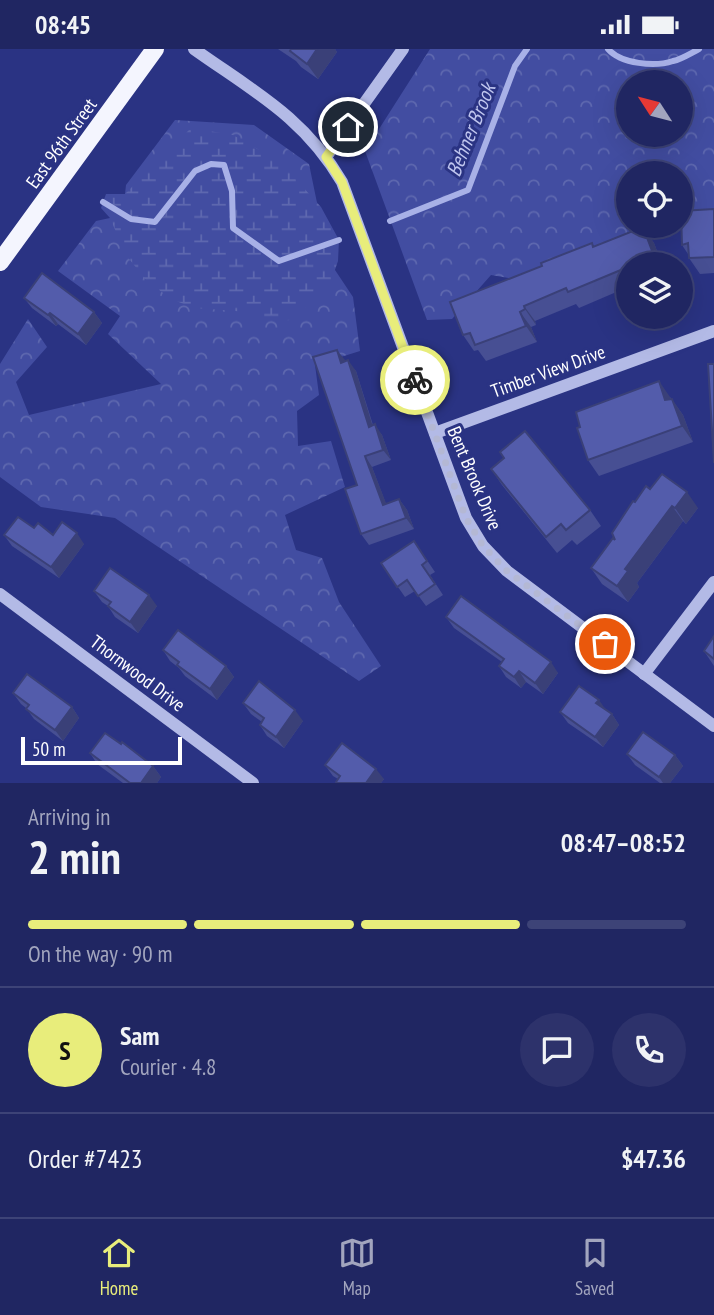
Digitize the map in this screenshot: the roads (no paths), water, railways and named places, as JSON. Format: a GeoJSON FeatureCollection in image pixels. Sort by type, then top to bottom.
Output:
{"type":"FeatureCollection","features":[{"type":"Feature","properties":{"kind":"main road","name":"East 96th Street"},"geometry":{"type":"LineString","coordinates":[[0,263],[155,49]]}},
{"type":"Feature","properties":{"kind":"street","name":"Bent Brook Drive"},"geometry":{"type":"LineString","coordinates":[[194,49],[288,115],[308,133],[342,182],[466,518],[488,553],[507,571],[714,726]]}},
{"type":"Feature","properties":{"kind":"street"},"geometry":{"type":"LineString","coordinates":[[326,157],[404,49]]}},
{"type":"Feature","properties":{"kind":"street","name":"Timber View Drive"},"geometry":{"type":"LineString","coordinates":[[435,433],[714,331]]}},
{"type":"Feature","properties":{"kind":"street"},"geometry":{"type":"LineString","coordinates":[[644,674],[714,582]]}},
{"type":"Feature","properties":{"kind":"street","name":"Thornwood Drive"},"geometry":{"type":"LineString","coordinates":[[0,594],[253,783]]}},
{"type":"Feature","properties":{"kind":"waterway","name":"Behner Brook"},"geometry":{"type":"LineString","coordinates":[[390,221],[468,190],[515,66],[527,49]]}},
{"type":"Feature","properties":{"kind":"waterway","name":"Behner Brook"},"geometry":{"type":"LineString","coordinates":[[608,49],[621,58],[648,64],[666,63],[699,49]]}},
{"type":"Feature","properties":{"kind":"waterway","name":"Behner Brook"},"geometry":{"type":"LineString","coordinates":[[103,202],[131,219],[155,222],[195,171],[211,164],[224,165],[232,191],[233,228],[279,261],[339,240]]}}]}
